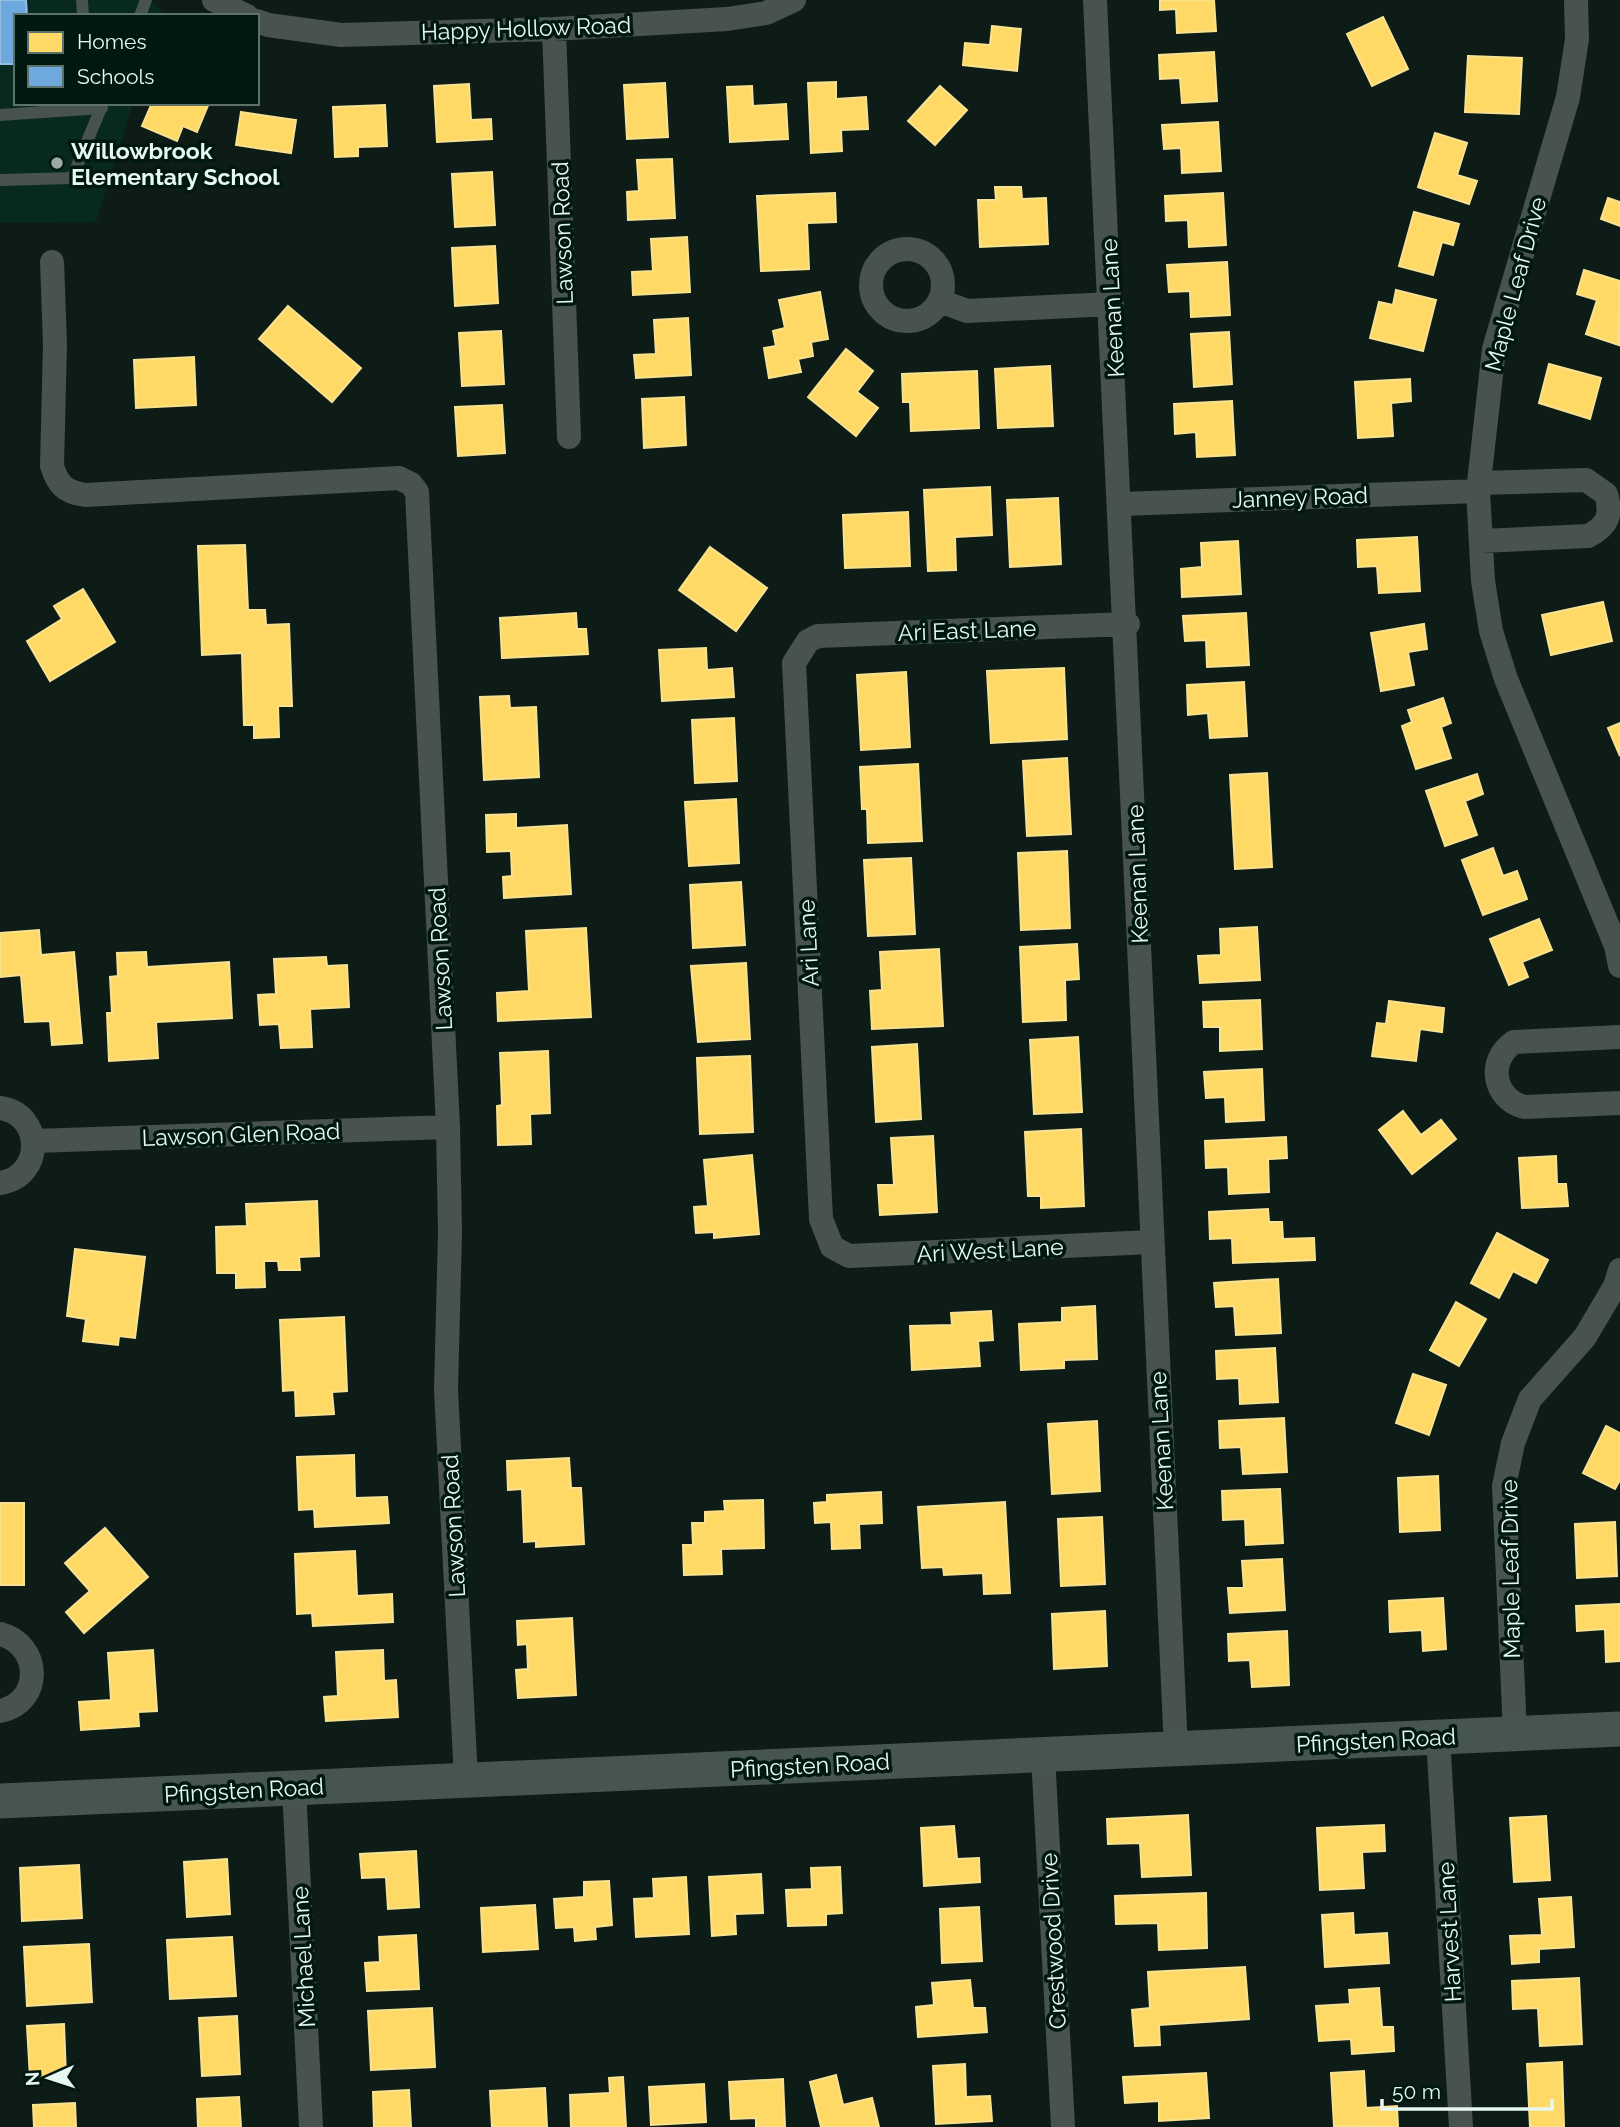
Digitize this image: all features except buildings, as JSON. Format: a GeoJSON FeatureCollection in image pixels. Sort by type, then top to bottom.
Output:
{"type":"FeatureCollection","features":[{"type":"Feature","properties":{"kind":"main road","name":"Pfingsten Road"},"geometry":{"type":"LineString","coordinates":[[0,1801],[1620,1729]]}},
{"type":"Feature","properties":{"kind":"street"},"geometry":{"type":"LineString","coordinates":[[214,0],[243,14]]}},
{"type":"Feature","properties":{"kind":"street","name":"Happy Hollow Road"},"geometry":{"type":"LineString","coordinates":[[259,21],[268,25],[341,36],[554,29],[727,19],[766,13],[794,0]]}},
{"type":"Feature","properties":{"kind":"street","name":"Keenan Lane"},"geometry":{"type":"LineString","coordinates":[[1095,0],[1128,624],[1151,1242],[1176,1749]]}},
{"type":"Feature","properties":{"kind":"street","name":"Maple Leaf Drive"},"geometry":{"type":"LineString","coordinates":[[1576,0],[1577,40],[1567,97],[1494,349],[1478,487],[1483,581],[1491,631],[1506,678],[1616,946],[1620,967]]}},
{"type":"Feature","properties":{"kind":"street","name":"Lawson Road"},"geometry":{"type":"LineString","coordinates":[[554,29],[569,437]]}},
{"type":"Feature","properties":{"kind":"street","name":"Lawson Road"},"geometry":{"type":"LineString","coordinates":[[51,262],[55,344],[52,466],[57,482],[69,493],[85,495],[399,478],[411,484],[416,492],[448,1127],[450,1232],[446,1390],[466,1780]]}},
{"type":"Feature","properties":{"kind":"street"},"geometry":{"type":"LineString","coordinates":[[940,301],[967,311],[1112,304]]}},
{"type":"Feature","properties":{"kind":"street","name":"Janney Road"},"geometry":{"type":"LineString","coordinates":[[1122,504],[1586,480],[1606,494],[1610,507],[1609,520],[1600,530],[1588,536],[1481,541]]}},
{"type":"Feature","properties":{"kind":"street","name":"Ari East Lane"},"geometry":{"type":"LineString","coordinates":[[807,641],[818,636],[1128,624]]}},
{"type":"Feature","properties":{"kind":"street","name":"Ari Lane"},"geometry":{"type":"LineString","coordinates":[[807,641],[794,663],[821,1219],[832,1247]]}},
{"type":"Feature","properties":{"kind":"street"},"geometry":{"type":"LineString","coordinates":[[1620,1037],[1514,1042],[1503,1052],[1496,1065],[1496,1075],[1503,1096],[1512,1104],[1524,1107],[1620,1103]]}},
{"type":"Feature","properties":{"kind":"street"},"geometry":{"type":"LineString","coordinates":[[0,1108],[15,1112],[24,1120],[34,1141],[28,1166],[19,1176],[0,1183]]}},
{"type":"Feature","properties":{"kind":"street","name":"Lawson Glen Road"},"geometry":{"type":"LineString","coordinates":[[34,1141],[448,1127]]}},
{"type":"Feature","properties":{"kind":"street","name":"Ari West Lane"},"geometry":{"type":"LineString","coordinates":[[832,1247],[849,1256],[1151,1242]]}},
{"type":"Feature","properties":{"kind":"street","name":"Maple Leaf Drive"},"geometry":{"type":"LineString","coordinates":[[1515,1734],[1504,1486],[1513,1443],[1530,1399],[1585,1337],[1615,1286],[1620,1270]]}},
{"type":"Feature","properties":{"kind":"street"},"geometry":{"type":"LineString","coordinates":[[0,1633],[20,1643],[28,1652],[33,1675],[24,1698],[15,1706],[0,1711]]}},
{"type":"Feature","properties":{"kind":"street","name":"Harvest Lane"},"geometry":{"type":"LineString","coordinates":[[1438,1738],[1461,2127]]}},
{"type":"Feature","properties":{"kind":"street","name":"Crestwood Drive"},"geometry":{"type":"LineString","coordinates":[[1043,1755],[1063,2127]]}},
{"type":"Feature","properties":{"kind":"street","name":"Michael Lane"},"geometry":{"type":"LineString","coordinates":[[294,1788],[311,2127]]}},
{"type":"Feature","properties":{"kind":"lane"},"geometry":{"type":"LineString","coordinates":[[0,114],[102,106],[72,178],[0,180]]}},
{"type":"Feature","properties":{"kind":"shaded area","name":"Willowbrook Elementary School"},"geometry":{"type":"Polygon","coordinates":[[[0,0],[150,0],[162,11],[161,14],[14,14],[14,105],[132,105],[96,222],[0,223],[0,0]]]}},
{"type":"Feature","properties":{"kind":"place","name":"Willowbrook Elementary School"},"geometry":{"type":"Point","coordinates":[57,163]}}]}
